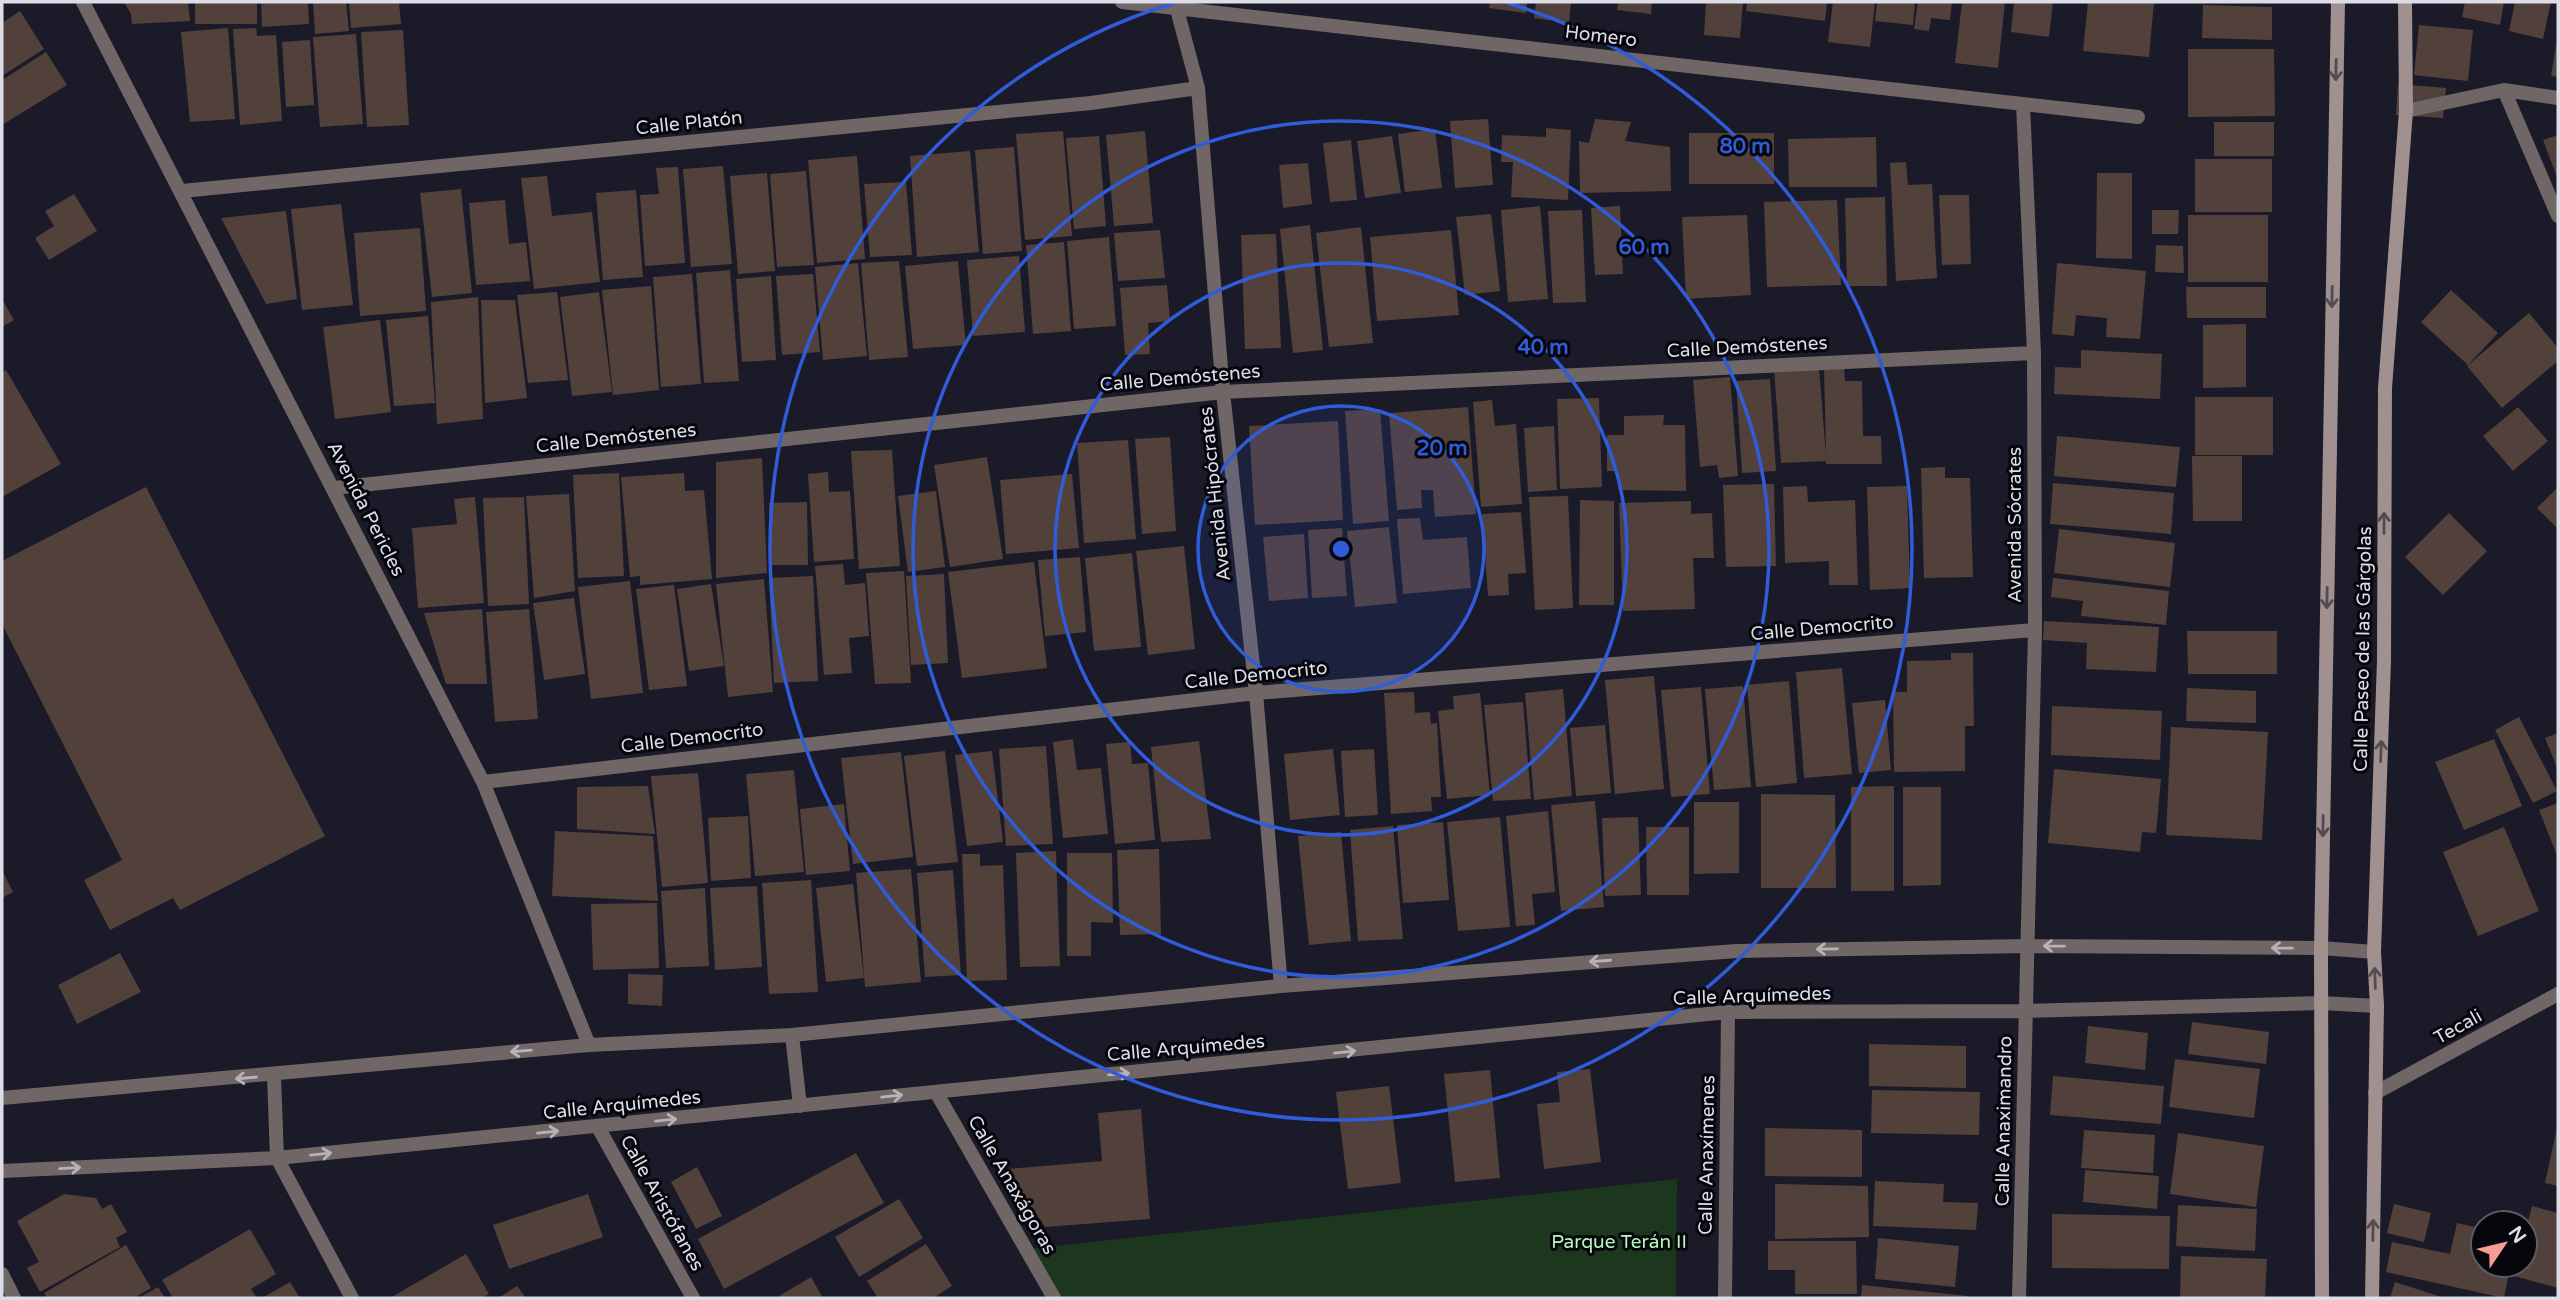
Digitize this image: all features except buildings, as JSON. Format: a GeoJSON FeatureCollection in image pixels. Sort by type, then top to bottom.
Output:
{"type":"FeatureCollection","features":[{"type":"Feature","properties":{"kind":"street","name":"Avenida Pericles"},"geometry":{"type":"LineString","coordinates":[[83,2],[483,782],[589,1045]]}},
{"type":"Feature","properties":{"kind":"street","name":"Homero"},"geometry":{"type":"LineString","coordinates":[[1122,2],[1175,4],[2023,104]]}},
{"type":"Feature","properties":{"kind":"street","name":"Calle Paseo de las Gárgolas"},"geometry":{"type":"LineString","coordinates":[[2322,1298],[2321,948],[2338,2]]}},
{"type":"Feature","properties":{"kind":"street","name":"Calle Paseo de las Gárgolas"},"geometry":{"type":"LineString","coordinates":[[2372,1298],[2376,1006],[2374,952],[2384,660],[2385,388],[2406,111],[2404,2]]}},
{"type":"Feature","properties":{"kind":"street","name":"Avenida Hipócrates"},"geometry":{"type":"LineString","coordinates":[[1175,4],[1198,88],[1223,392],[1256,693],[1281,986]]}},
{"type":"Feature","properties":{"kind":"street","name":"Calle Platón"},"geometry":{"type":"LineString","coordinates":[[182,191],[1091,103],[1198,88]]}},
{"type":"Feature","properties":{"kind":"street"},"geometry":{"type":"LineString","coordinates":[[2504,90],[2558,216]]}},
{"type":"Feature","properties":{"kind":"street"},"geometry":{"type":"LineString","coordinates":[[2406,111],[2504,90],[2558,98]]}},
{"type":"Feature","properties":{"kind":"street"},"geometry":{"type":"LineString","coordinates":[[2023,104],[2138,117]]}},
{"type":"Feature","properties":{"kind":"street","name":"Avenida Sócrates"},"geometry":{"type":"LineString","coordinates":[[2023,104],[2034,353],[2035,630],[2029,946]]}},
{"type":"Feature","properties":{"kind":"street","name":"Calle Demóstenes"},"geometry":{"type":"LineString","coordinates":[[334,488],[1223,392],[2034,353]]}},
{"type":"Feature","properties":{"kind":"street","name":"Calle Democrito"},"geometry":{"type":"LineString","coordinates":[[483,782],[1256,693],[2035,630]]}},
{"type":"Feature","properties":{"kind":"street"},"geometry":{"type":"LineString","coordinates":[[2,1098],[274,1076],[589,1045],[792,1035],[1281,986],[1736,951],[2029,946],[2321,948],[2374,952]]}},
{"type":"Feature","properties":{"kind":"street","name":"Calle Anaximandro"},"geometry":{"type":"LineString","coordinates":[[2019,1298],[2025,1011],[2029,946]]}},
{"type":"Feature","properties":{"kind":"street","name":"Tecali"},"geometry":{"type":"LineString","coordinates":[[2375,1093],[2558,994]]}},
{"type":"Feature","properties":{"kind":"street","name":"Calle Arquímedes"},"geometry":{"type":"LineString","coordinates":[[2,1171],[277,1158],[1728,1012],[2025,1011],[2321,1003],[2376,1006]]}},
{"type":"Feature","properties":{"kind":"street","name":"Calle Anaxímenes"},"geometry":{"type":"LineString","coordinates":[[1725,1298],[1728,1012]]}},
{"type":"Feature","properties":{"kind":"street"},"geometry":{"type":"LineString","coordinates":[[792,1035],[800,1106]]}},
{"type":"Feature","properties":{"kind":"street"},"geometry":{"type":"LineString","coordinates":[[274,1076],[277,1158],[352,1298]]}},
{"type":"Feature","properties":{"kind":"street","name":"Calle Anaxágoras"},"geometry":{"type":"LineString","coordinates":[[936,1092],[1054,1298]]}},
{"type":"Feature","properties":{"kind":"street","name":"Calle Aristófanes"},"geometry":{"type":"LineString","coordinates":[[598,1127],[693,1298]]}},
{"type":"Feature","properties":{"kind":"street"},"geometry":{"type":"LineString","coordinates":[[2,1274],[14,1298]]}},
{"type":"Feature","properties":{"kind":"green space","name":"Parque Terán II"},"geometry":{"type":"Polygon","coordinates":[[[1677,1179],[1676,1298],[1054,1298],[1026,1249],[1677,1179]]]}}]}
